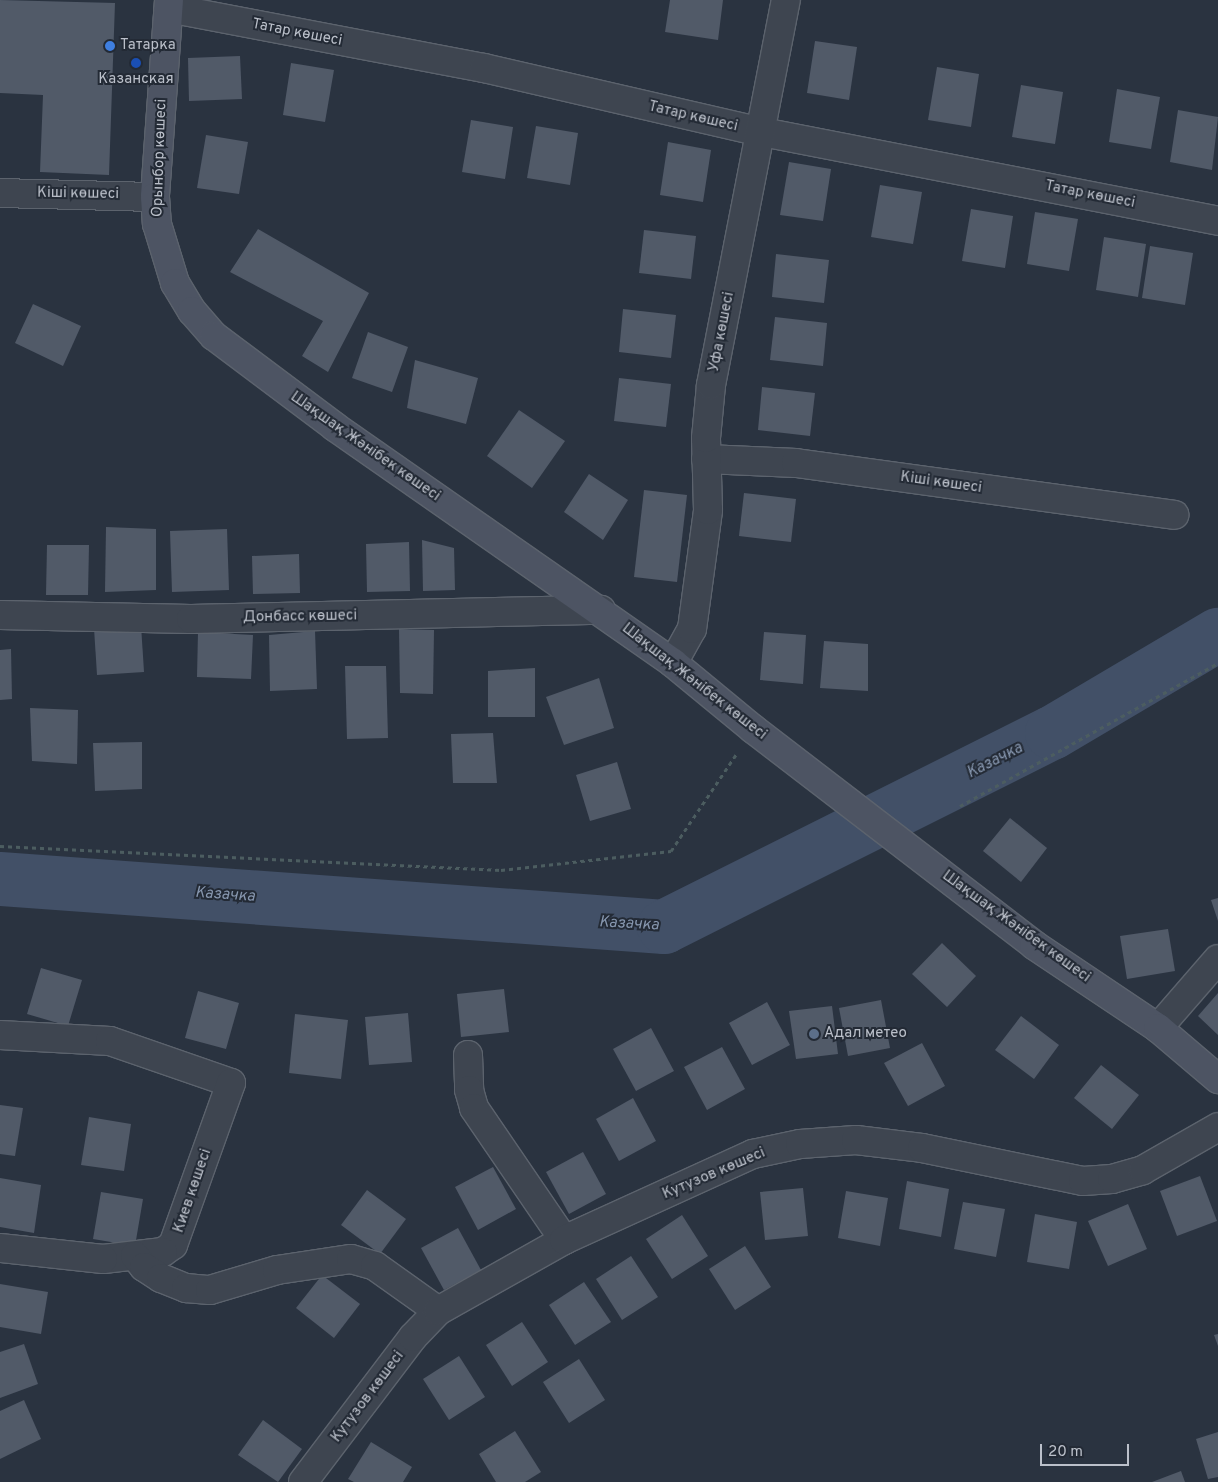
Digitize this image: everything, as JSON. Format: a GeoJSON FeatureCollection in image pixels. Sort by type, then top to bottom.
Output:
{"type":"FeatureCollection","features":[{"type":"Feature","properties":{"kind":"main road","name":"Орынбор көшесі"},"geometry":{"type":"LineString","coordinates":[[169,4],[156,197],[161,242],[175,283]]}},
{"type":"Feature","properties":{"kind":"main road","name":"Шақшақ Жәнібек көшесі"},"geometry":{"type":"LineString","coordinates":[[175,283],[192,311],[214,336],[246,362],[673,663],[753,729],[1034,945],[1158,1028],[1218,1079]]}},
{"type":"Feature","properties":{"kind":"street","name":"Уфа көшесі"},"geometry":{"type":"LineString","coordinates":[[673,663],[692,628],[708,510],[706,459],[711,385],[762,132],[786,0]]}},
{"type":"Feature","properties":{"kind":"street","name":"Татар көшесі"},"geometry":{"type":"LineString","coordinates":[[169,4],[484,68],[762,132],[1218,221]]}},
{"type":"Feature","properties":{"kind":"street","name":"Кіші көшесі"},"geometry":{"type":"LineString","coordinates":[[0,193],[156,197]]}},
{"type":"Feature","properties":{"kind":"street","name":"Кіші көшесі"},"geometry":{"type":"LineString","coordinates":[[706,459],[796,464],[1174,515]]}},
{"type":"Feature","properties":{"kind":"street","name":"Донбасс көшесі"},"geometry":{"type":"LineString","coordinates":[[0,616],[191,619],[600,610]]}},
{"type":"Feature","properties":{"kind":"street"},"geometry":{"type":"LineString","coordinates":[[1158,1028],[1218,958]]}},
{"type":"Feature","properties":{"kind":"street","name":"Киев көшесі"},"geometry":{"type":"LineString","coordinates":[[0,1035],[110,1041],[231,1083],[173,1245],[163,1252],[102,1259],[0,1248]]}},
{"type":"Feature","properties":{"kind":"street"},"geometry":{"type":"LineString","coordinates":[[468,1056],[469,1090],[474,1108],[564,1240]]}},
{"type":"Feature","properties":{"kind":"street","name":"Кутузов көшесі"},"geometry":{"type":"LineString","coordinates":[[303,1482],[413,1337],[438,1311],[564,1240],[753,1154],[800,1144],[856,1140],[922,1148],[1083,1181],[1112,1179],[1143,1170],[1218,1127]]}},
{"type":"Feature","properties":{"kind":"street"},"geometry":{"type":"LineString","coordinates":[[135,1256],[144,1267],[160,1278],[186,1288],[210,1290],[277,1270],[351,1260],[375,1266],[438,1311]]}},
{"type":"Feature","properties":{"kind":"path"},"geometry":{"type":"LineString","coordinates":[[960,806],[1218,663]]}},
{"type":"Feature","properties":{"kind":"path"},"geometry":{"type":"LineString","coordinates":[[0,846],[501,870],[671,851],[753,729]]}},
{"type":"Feature","properties":{"kind":"building"},"geometry":{"type":"Polygon","coordinates":[[[0,0],[115,3],[109,175],[40,172],[43,95],[0,93],[0,0]]]}},
{"type":"Feature","properties":{"kind":"building"},"geometry":{"type":"Polygon","coordinates":[[[670,0],[723,0],[718,40],[665,32],[670,0]]]}},
{"type":"Feature","properties":{"kind":"building"},"geometry":{"type":"Polygon","coordinates":[[[815,41],[857,47],[849,100],[807,93],[815,41]]]}},
{"type":"Feature","properties":{"kind":"building"},"geometry":{"type":"Polygon","coordinates":[[[240,56],[242,99],[189,101],[188,58],[240,56]]]}},
{"type":"Feature","properties":{"kind":"building"},"geometry":{"type":"Polygon","coordinates":[[[291,63],[334,70],[325,122],[283,115],[291,63]]]}},
{"type":"Feature","properties":{"kind":"building"},"geometry":{"type":"Polygon","coordinates":[[[937,67],[979,74],[971,127],[928,120],[937,67]]]}},
{"type":"Feature","properties":{"kind":"building"},"geometry":{"type":"Polygon","coordinates":[[[1021,85],[1063,92],[1055,144],[1012,137],[1021,85]]]}},
{"type":"Feature","properties":{"kind":"building"},"geometry":{"type":"Polygon","coordinates":[[[1117,89],[1160,97],[1151,149],[1109,142],[1117,89]]]}},
{"type":"Feature","properties":{"kind":"building"},"geometry":{"type":"Polygon","coordinates":[[[1178,110],[1218,117],[1212,170],[1170,162],[1178,110]]]}},
{"type":"Feature","properties":{"kind":"building"},"geometry":{"type":"Polygon","coordinates":[[[471,120],[513,127],[505,179],[462,172],[471,120]]]}},
{"type":"Feature","properties":{"kind":"building"},"geometry":{"type":"Polygon","coordinates":[[[536,126],[578,133],[570,185],[527,178],[536,126]]]}},
{"type":"Feature","properties":{"kind":"building"},"geometry":{"type":"Polygon","coordinates":[[[206,135],[248,142],[239,194],[197,188],[206,135]]]}},
{"type":"Feature","properties":{"kind":"building"},"geometry":{"type":"Polygon","coordinates":[[[668,142],[711,150],[703,202],[660,195],[668,142]]]}},
{"type":"Feature","properties":{"kind":"building"},"geometry":{"type":"Polygon","coordinates":[[[789,162],[831,169],[823,221],[780,215],[789,162]]]}},
{"type":"Feature","properties":{"kind":"building"},"geometry":{"type":"Polygon","coordinates":[[[880,185],[922,192],[913,244],[871,237],[880,185]]]}},
{"type":"Feature","properties":{"kind":"building"},"geometry":{"type":"Polygon","coordinates":[[[971,209],[1013,216],[1005,268],[962,261],[971,209]]]}},
{"type":"Feature","properties":{"kind":"building"},"geometry":{"type":"Polygon","coordinates":[[[1035,212],[1078,219],[1069,271],[1027,264],[1035,212]]]}},
{"type":"Feature","properties":{"kind":"building"},"geometry":{"type":"Polygon","coordinates":[[[258,229],[369,293],[328,372],[302,356],[323,321],[230,272],[258,229]]]}},
{"type":"Feature","properties":{"kind":"building"},"geometry":{"type":"Polygon","coordinates":[[[644,230],[696,236],[691,279],[639,273],[644,230]]]}},
{"type":"Feature","properties":{"kind":"building"},"geometry":{"type":"Polygon","coordinates":[[[1104,237],[1146,244],[1138,297],[1096,290],[1104,237]]]}},
{"type":"Feature","properties":{"kind":"building"},"geometry":{"type":"Polygon","coordinates":[[[1150,246],[1193,253],[1185,305],[1142,298],[1150,246]]]}},
{"type":"Feature","properties":{"kind":"building"},"geometry":{"type":"Polygon","coordinates":[[[776,254],[829,260],[824,303],[772,297],[776,254]]]}},
{"type":"Feature","properties":{"kind":"building"},"geometry":{"type":"Polygon","coordinates":[[[33,304],[81,326],[63,366],[15,343],[33,304]]]}},
{"type":"Feature","properties":{"kind":"building"},"geometry":{"type":"Polygon","coordinates":[[[623,309],[676,315],[671,358],[619,352],[623,309]]]}},
{"type":"Feature","properties":{"kind":"building"},"geometry":{"type":"Polygon","coordinates":[[[775,317],[827,323],[823,366],[770,360],[775,317]]]}},
{"type":"Feature","properties":{"kind":"building"},"geometry":{"type":"Polygon","coordinates":[[[368,332],[408,347],[392,392],[352,378],[368,332]]]}},
{"type":"Feature","properties":{"kind":"building"},"geometry":{"type":"Polygon","coordinates":[[[415,360],[478,378],[466,424],[407,408],[415,360]]]}},
{"type":"Feature","properties":{"kind":"building"},"geometry":{"type":"Polygon","coordinates":[[[619,378],[671,384],[666,427],[614,421],[619,378]]]}},
{"type":"Feature","properties":{"kind":"building"},"geometry":{"type":"Polygon","coordinates":[[[762,387],[815,393],[810,436],[758,430],[762,387]]]}},
{"type":"Feature","properties":{"kind":"building"},"geometry":{"type":"Polygon","coordinates":[[[519,410],[565,441],[532,488],[487,456],[519,410]]]}},
{"type":"Feature","properties":{"kind":"building"},"geometry":{"type":"Polygon","coordinates":[[[589,474],[628,500],[603,540],[564,512],[589,474]]]}},
{"type":"Feature","properties":{"kind":"building"},"geometry":{"type":"Polygon","coordinates":[[[644,490],[687,495],[677,582],[634,577],[644,490]]]}},
{"type":"Feature","properties":{"kind":"building"},"geometry":{"type":"Polygon","coordinates":[[[744,493],[796,499],[791,542],[739,536],[744,493]]]}},
{"type":"Feature","properties":{"kind":"building"},"geometry":{"type":"Polygon","coordinates":[[[106,527],[156,529],[156,590],[105,592],[106,527]]]}},
{"type":"Feature","properties":{"kind":"building"},"geometry":{"type":"Polygon","coordinates":[[[227,529],[229,590],[172,592],[170,531],[227,529]]]}},
{"type":"Feature","properties":{"kind":"building"},"geometry":{"type":"Polygon","coordinates":[[[422,540],[454,548],[455,590],[423,591],[422,540]]]}},
{"type":"Feature","properties":{"kind":"building"},"geometry":{"type":"Polygon","coordinates":[[[409,542],[410,591],[367,592],[366,544],[409,542]]]}},
{"type":"Feature","properties":{"kind":"building"},"geometry":{"type":"Polygon","coordinates":[[[47,545],[89,545],[88,595],[46,595],[47,545]]]}},
{"type":"Feature","properties":{"kind":"building"},"geometry":{"type":"Polygon","coordinates":[[[299,554],[300,593],[253,594],[252,556],[299,554]]]}},
{"type":"Feature","properties":{"kind":"building"},"geometry":{"type":"Polygon","coordinates":[[[141,625],[144,672],[97,675],[94,628],[141,625]]]}},
{"type":"Feature","properties":{"kind":"building"},"geometry":{"type":"Polygon","coordinates":[[[399,629],[434,630],[433,694],[400,693],[399,629]]]}},
{"type":"Feature","properties":{"kind":"building"},"geometry":{"type":"Polygon","coordinates":[[[315,631],[317,689],[270,691],[269,635],[315,631]]]}},
{"type":"Feature","properties":{"kind":"building"},"geometry":{"type":"Polygon","coordinates":[[[198,632],[253,635],[251,679],[197,677],[198,632]]]}},
{"type":"Feature","properties":{"kind":"building"},"geometry":{"type":"Polygon","coordinates":[[[764,632],[806,635],[803,684],[760,680],[764,632]]]}},
{"type":"Feature","properties":{"kind":"building"},"geometry":{"type":"Polygon","coordinates":[[[824,641],[868,644],[868,691],[820,688],[824,641]]]}},
{"type":"Feature","properties":{"kind":"building"},"geometry":{"type":"Polygon","coordinates":[[[11,649],[12,699],[0,700],[0,650],[11,649]]]}},
{"type":"Feature","properties":{"kind":"building"},"geometry":{"type":"Polygon","coordinates":[[[345,666],[386,666],[388,738],[347,739],[345,666]]]}},
{"type":"Feature","properties":{"kind":"building"},"geometry":{"type":"Polygon","coordinates":[[[535,668],[535,717],[488,717],[488,671],[535,668]]]}},
{"type":"Feature","properties":{"kind":"building"},"geometry":{"type":"Polygon","coordinates":[[[599,678],[614,728],[564,745],[546,697],[599,678]]]}},
{"type":"Feature","properties":{"kind":"building"},"geometry":{"type":"Polygon","coordinates":[[[30,708],[78,710],[77,764],[32,761],[30,708]]]}},
{"type":"Feature","properties":{"kind":"building"},"geometry":{"type":"Polygon","coordinates":[[[493,733],[497,783],[453,783],[451,734],[493,733]]]}},
{"type":"Feature","properties":{"kind":"building"},"geometry":{"type":"Polygon","coordinates":[[[142,742],[142,789],[95,791],[93,743],[142,742]]]}},
{"type":"Feature","properties":{"kind":"building"},"geometry":{"type":"Polygon","coordinates":[[[617,762],[631,809],[590,821],[576,775],[617,762]]]}},
{"type":"Feature","properties":{"kind":"building"},"geometry":{"type":"Polygon","coordinates":[[[1010,818],[1047,848],[1021,882],[983,851],[1010,818]]]}},
{"type":"Feature","properties":{"kind":"building"},"geometry":{"type":"Polygon","coordinates":[[[1218,898],[1218,921],[1211,900],[1218,898]]]}},
{"type":"Feature","properties":{"kind":"building"},"geometry":{"type":"Polygon","coordinates":[[[1168,929],[1175,971],[1127,979],[1120,936],[1168,929]]]}},
{"type":"Feature","properties":{"kind":"building"},"geometry":{"type":"Polygon","coordinates":[[[942,943],[976,976],[947,1007],[912,974],[942,943]]]}},
{"type":"Feature","properties":{"kind":"building"},"geometry":{"type":"Polygon","coordinates":[[[41,968],[82,980],[68,1026],[27,1014],[41,968]]]}},
{"type":"Feature","properties":{"kind":"building"},"geometry":{"type":"Polygon","coordinates":[[[504,989],[509,1032],[461,1037],[457,994],[504,989]]]}},
{"type":"Feature","properties":{"kind":"building"},"geometry":{"type":"Polygon","coordinates":[[[198,991],[239,1003],[226,1049],[185,1038],[198,991]]]}},
{"type":"Feature","properties":{"kind":"building"},"geometry":{"type":"Polygon","coordinates":[[[1218,993],[1218,1035],[1198,1016],[1218,993]]]}},
{"type":"Feature","properties":{"kind":"building"},"geometry":{"type":"Polygon","coordinates":[[[881,1000],[890,1048],[848,1056],[839,1008],[881,1000]]]}},
{"type":"Feature","properties":{"kind":"building"},"geometry":{"type":"Polygon","coordinates":[[[767,1002],[790,1045],[752,1065],[729,1023],[767,1002]]]}},
{"type":"Feature","properties":{"kind":"building"},"geometry":{"type":"Polygon","coordinates":[[[832,1006],[838,1054],[796,1059],[789,1011],[832,1006]]]}},
{"type":"Feature","properties":{"kind":"building"},"geometry":{"type":"Polygon","coordinates":[[[408,1013],[412,1062],[369,1065],[365,1017],[408,1013]]]}},
{"type":"Feature","properties":{"kind":"building"},"geometry":{"type":"Polygon","coordinates":[[[295,1014],[348,1020],[341,1079],[289,1073],[295,1014]]]}},
{"type":"Feature","properties":{"kind":"building"},"geometry":{"type":"Polygon","coordinates":[[[1021,1016],[1059,1045],[1034,1079],[995,1050],[1021,1016]]]}},
{"type":"Feature","properties":{"kind":"building"},"geometry":{"type":"Polygon","coordinates":[[[651,1028],[674,1071],[636,1091],[613,1049],[651,1028]]]}},
{"type":"Feature","properties":{"kind":"building"},"geometry":{"type":"Polygon","coordinates":[[[922,1043],[945,1086],[908,1106],[884,1063],[922,1043]]]}},
{"type":"Feature","properties":{"kind":"building"},"geometry":{"type":"Polygon","coordinates":[[[722,1047],[745,1089],[707,1110],[684,1067],[722,1047]]]}},
{"type":"Feature","properties":{"kind":"building"},"geometry":{"type":"Polygon","coordinates":[[[1101,1065],[1139,1095],[1112,1129],[1074,1098],[1101,1065]]]}},
{"type":"Feature","properties":{"kind":"building"},"geometry":{"type":"Polygon","coordinates":[[[633,1098],[656,1141],[619,1161],[596,1119],[633,1098]]]}},
{"type":"Feature","properties":{"kind":"building"},"geometry":{"type":"Polygon","coordinates":[[[0,1105],[23,1108],[15,1156],[0,1154],[0,1105]]]}},
{"type":"Feature","properties":{"kind":"building"},"geometry":{"type":"Polygon","coordinates":[[[89,1117],[131,1124],[124,1171],[81,1165],[89,1117]]]}},
{"type":"Feature","properties":{"kind":"building"},"geometry":{"type":"Polygon","coordinates":[[[583,1152],[606,1194],[569,1214],[546,1172],[583,1152]]]}},
{"type":"Feature","properties":{"kind":"building"},"geometry":{"type":"Polygon","coordinates":[[[493,1167],[516,1209],[478,1230],[455,1187],[493,1167]]]}},
{"type":"Feature","properties":{"kind":"building"},"geometry":{"type":"Polygon","coordinates":[[[1200,1176],[1217,1221],[1177,1236],[1160,1191],[1200,1176]]]}},
{"type":"Feature","properties":{"kind":"building"},"geometry":{"type":"Polygon","coordinates":[[[0,1178],[41,1185],[34,1233],[0,1227],[0,1178]]]}},
{"type":"Feature","properties":{"kind":"building"},"geometry":{"type":"Polygon","coordinates":[[[907,1181],[949,1189],[941,1237],[899,1229],[907,1181]]]}},
{"type":"Feature","properties":{"kind":"building"},"geometry":{"type":"Polygon","coordinates":[[[803,1188],[808,1236],[765,1240],[760,1192],[803,1188]]]}},
{"type":"Feature","properties":{"kind":"building"},"geometry":{"type":"Polygon","coordinates":[[[367,1190],[406,1219],[380,1254],[341,1225],[367,1190]]]}},
{"type":"Feature","properties":{"kind":"building"},"geometry":{"type":"Polygon","coordinates":[[[846,1191],[888,1198],[880,1246],[838,1238],[846,1191]]]}},
{"type":"Feature","properties":{"kind":"building"},"geometry":{"type":"Polygon","coordinates":[[[101,1192],[143,1199],[135,1246],[93,1239],[101,1192]]]}},
{"type":"Feature","properties":{"kind":"building"},"geometry":{"type":"Polygon","coordinates":[[[963,1202],[1005,1209],[996,1257],[954,1249],[963,1202]]]}},
{"type":"Feature","properties":{"kind":"building"},"geometry":{"type":"Polygon","coordinates":[[[1128,1204],[1147,1249],[1108,1266],[1088,1221],[1128,1204]]]}},
{"type":"Feature","properties":{"kind":"building"},"geometry":{"type":"Polygon","coordinates":[[[1035,1214],[1077,1222],[1069,1269],[1027,1262],[1035,1214]]]}},
{"type":"Feature","properties":{"kind":"building"},"geometry":{"type":"Polygon","coordinates":[[[682,1215],[708,1256],[672,1279],[646,1239],[682,1215]]]}},
{"type":"Feature","properties":{"kind":"building"},"geometry":{"type":"Polygon","coordinates":[[[458,1228],[481,1270],[444,1290],[421,1248],[458,1228]]]}},
{"type":"Feature","properties":{"kind":"building"},"geometry":{"type":"Polygon","coordinates":[[[745,1246],[771,1287],[735,1310],[709,1269],[745,1246]]]}},
{"type":"Feature","properties":{"kind":"building"},"geometry":{"type":"Polygon","coordinates":[[[631,1256],[658,1297],[622,1320],[596,1279],[631,1256]]]}},
{"type":"Feature","properties":{"kind":"building"},"geometry":{"type":"Polygon","coordinates":[[[322,1275],[360,1304],[334,1338],[296,1308],[322,1275]]]}},
{"type":"Feature","properties":{"kind":"building"},"geometry":{"type":"Polygon","coordinates":[[[584,1282],[611,1322],[575,1345],[549,1305],[584,1282]]]}},
{"type":"Feature","properties":{"kind":"building"},"geometry":{"type":"Polygon","coordinates":[[[0,1284],[48,1292],[41,1334],[0,1327],[0,1284]]]}},
{"type":"Feature","properties":{"kind":"building"},"geometry":{"type":"Polygon","coordinates":[[[522,1322],[548,1362],[512,1386],[486,1345],[522,1322]]]}},
{"type":"Feature","properties":{"kind":"building"},"geometry":{"type":"Polygon","coordinates":[[[1218,1334],[1218,1346],[1214,1335],[1218,1334]]]}},
{"type":"Feature","properties":{"kind":"building"},"geometry":{"type":"Polygon","coordinates":[[[24,1344],[38,1384],[0,1398],[0,1352],[24,1344]]]}},
{"type":"Feature","properties":{"kind":"building"},"geometry":{"type":"Polygon","coordinates":[[[459,1356],[485,1397],[449,1420],[423,1379],[459,1356]]]}},
{"type":"Feature","properties":{"kind":"building"},"geometry":{"type":"Polygon","coordinates":[[[579,1359],[605,1400],[569,1423],[543,1382],[579,1359]]]}},
{"type":"Feature","properties":{"kind":"building"},"geometry":{"type":"Polygon","coordinates":[[[24,1400],[41,1439],[0,1459],[0,1411],[24,1400]]]}},
{"type":"Feature","properties":{"kind":"building"},"geometry":{"type":"Polygon","coordinates":[[[263,1420],[302,1449],[278,1482],[238,1455],[263,1420]]]}},
{"type":"Feature","properties":{"kind":"building"},"geometry":{"type":"Polygon","coordinates":[[[515,1431],[541,1472],[525,1482],[496,1482],[479,1454],[515,1431]]]}},
{"type":"Feature","properties":{"kind":"building"},"geometry":{"type":"Polygon","coordinates":[[[1218,1432],[1218,1477],[1208,1479],[1196,1439],[1218,1432]]]}},
{"type":"Feature","properties":{"kind":"building"},"geometry":{"type":"Polygon","coordinates":[[[371,1442],[412,1467],[403,1482],[354,1482],[348,1479],[371,1442]]]}},
{"type":"Feature","properties":{"kind":"building"},"geometry":{"type":"Polygon","coordinates":[[[1181,1471],[1185,1482],[1152,1482],[1181,1471]]]}},
{"type":"Feature","properties":{"kind":"waterway","name":"Казачка"},"geometry":{"type":"LineString","coordinates":[[0,879],[664,927],[1052,733],[1218,635]]}},
{"type":"Feature","properties":{"kind":"place","name":"Татарка"},"geometry":{"type":"Point","coordinates":[110,46]}},
{"type":"Feature","properties":{"kind":"place","name":"Казанская"},"geometry":{"type":"Point","coordinates":[136,63]}},
{"type":"Feature","properties":{"kind":"place","name":"Адал метео"},"geometry":{"type":"Point","coordinates":[814,1034]}}]}
